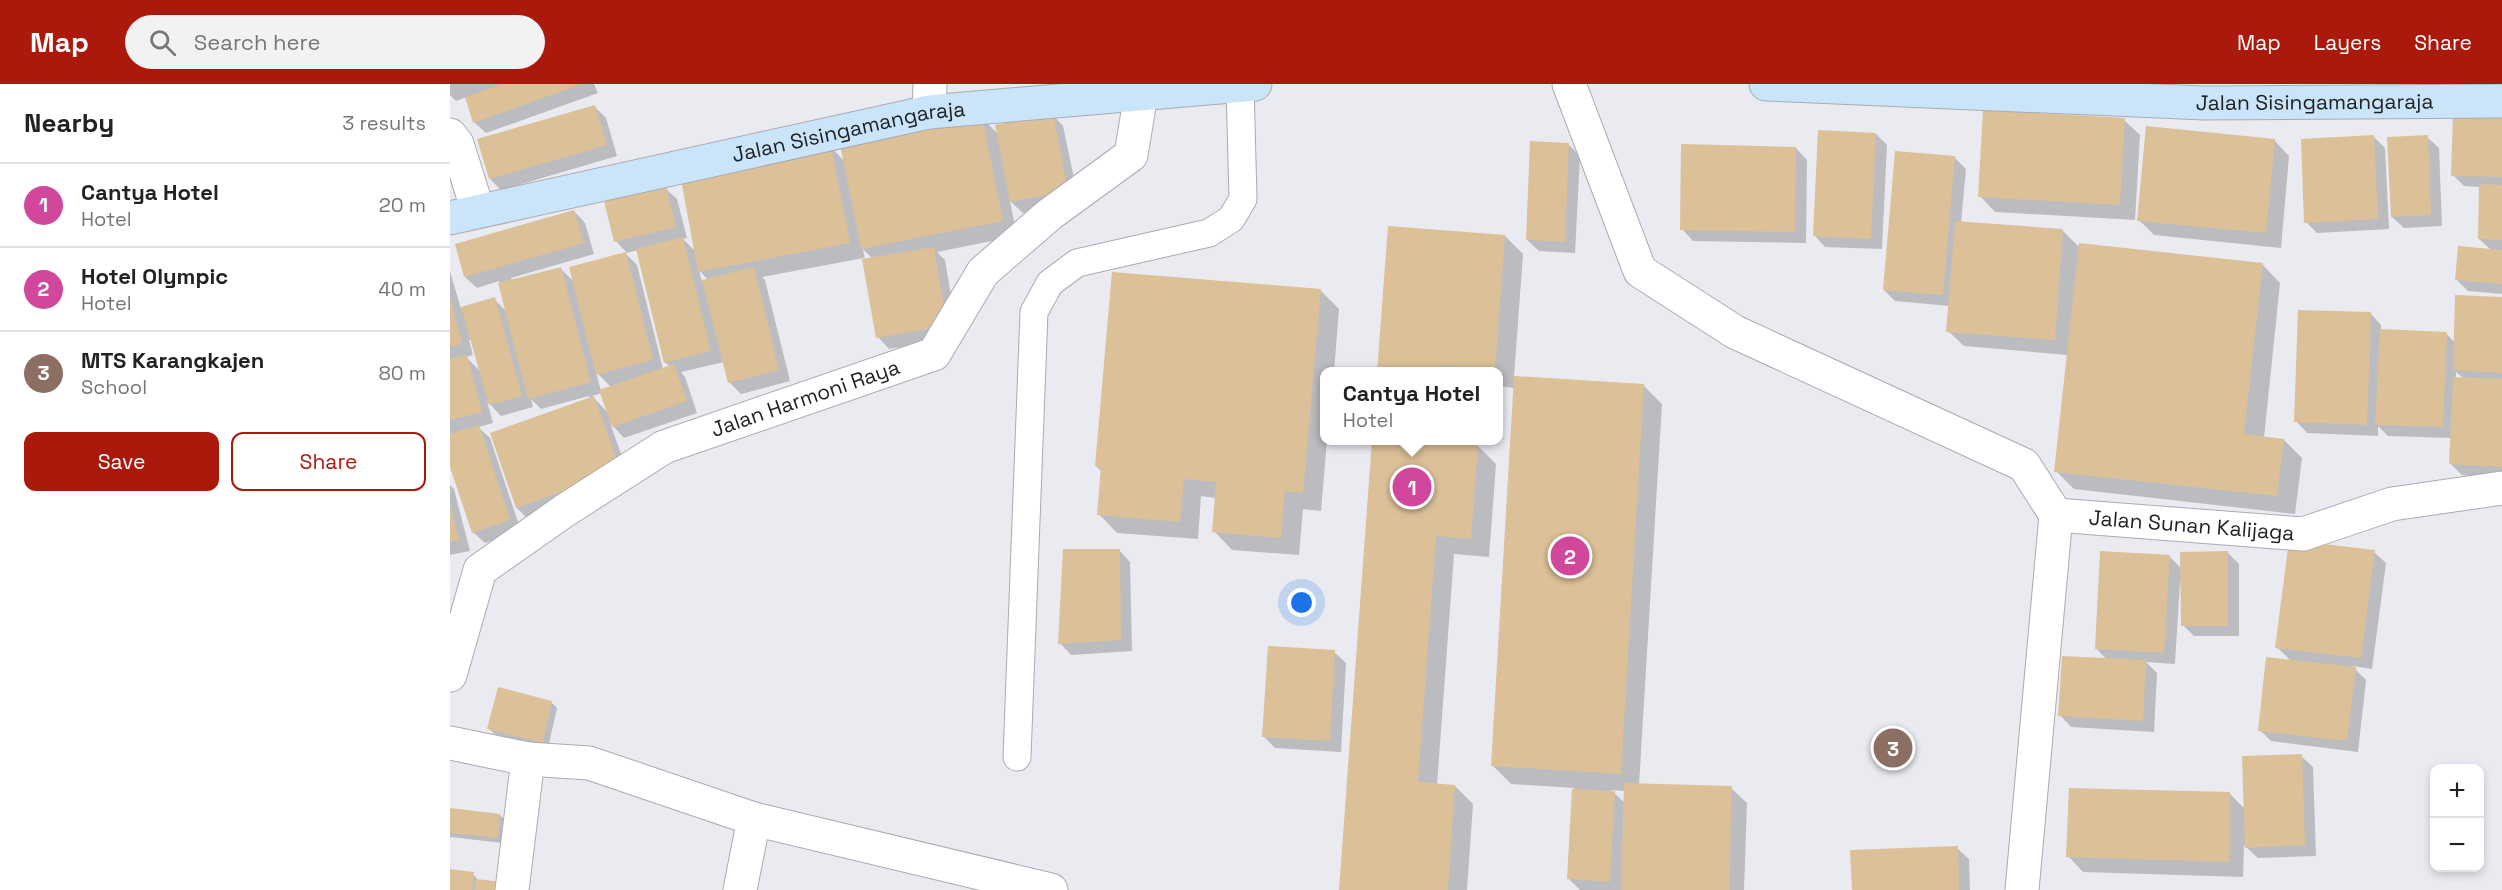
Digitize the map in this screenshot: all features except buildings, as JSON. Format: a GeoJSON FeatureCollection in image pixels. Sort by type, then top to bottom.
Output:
{"type":"FeatureCollection","features":[{"type":"Feature","properties":{"kind":"main road","name":"Jalan Sisingamangaraja"},"geometry":{"type":"LineString","coordinates":[[1766,84],[2502,101]]}},
{"type":"Feature","properties":{"kind":"main road","name":"Jalan Sisingamangaraja"},"geometry":{"type":"LineString","coordinates":[[464,214],[930,98],[1141,94],[1247,85]]}},
{"type":"Feature","properties":{"kind":"street"},"geometry":{"type":"LineString","coordinates":[[1569,84],[1640,271],[1735,332],[2024,465],[2056,514],[2022,890]]}},
{"type":"Feature","properties":{"kind":"street","name":"Jalan Harmoni Raya"},"geometry":{"type":"LineString","coordinates":[[450,675],[480,570],[564,511],[664,447],[934,354],[983,272],[1050,214],[1131,155],[1141,94]]}},
{"type":"Feature","properties":{"kind":"street"},"geometry":{"type":"LineString","coordinates":[[450,135],[457,144],[464,214]]}},
{"type":"Feature","properties":{"kind":"street","name":"Jalan Sunan Kalijaga"},"geometry":{"type":"LineString","coordinates":[[2056,514],[2303,534],[2392,504],[2502,488]]}},
{"type":"Feature","properties":{"kind":"street"},"geometry":{"type":"LineString","coordinates":[[450,743],[528,759],[589,763],[754,819],[955,878],[1051,890]]}},
{"type":"Feature","properties":{"kind":"street"},"geometry":{"type":"LineString","coordinates":[[512,890],[528,759]]}},
{"type":"Feature","properties":{"kind":"street"},"geometry":{"type":"LineString","coordinates":[[740,890],[754,819]]}},
{"type":"Feature","properties":{"kind":"lane"},"geometry":{"type":"LineString","coordinates":[[1017,757],[1034,312],[1050,283],[1077,263],[1209,233],[1231,219],[1243,199],[1247,85]]}},
{"type":"Feature","properties":{"kind":"place","name":"Cantya Hotel"},"geometry":{"type":"Point","coordinates":[1412,487]}},
{"type":"Feature","properties":{"kind":"place","name":"Hotel Olympic"},"geometry":{"type":"Point","coordinates":[1570,556]}},
{"type":"Feature","properties":{"kind":"place","name":"MTS Karangkajen"},"geometry":{"type":"Point","coordinates":[1893,748]}}]}
